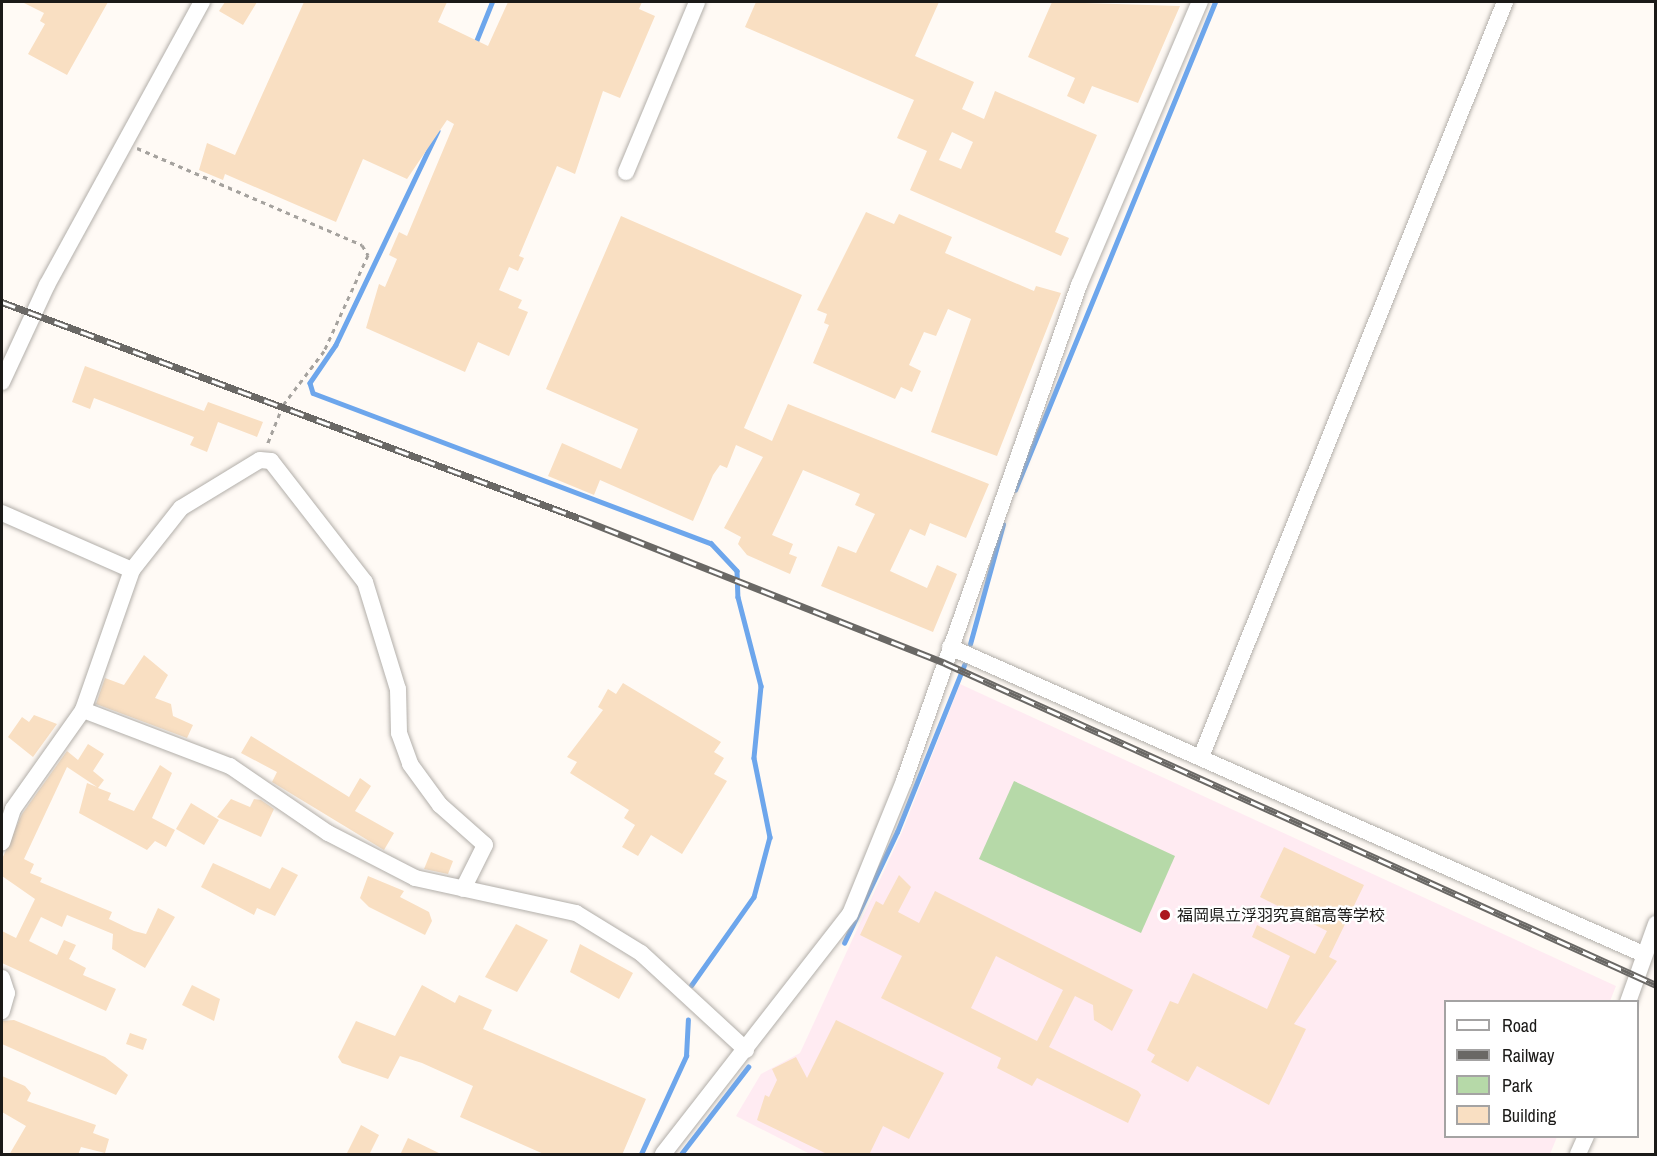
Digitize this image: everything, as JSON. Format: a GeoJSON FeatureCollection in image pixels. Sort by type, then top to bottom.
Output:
{"type":"FeatureCollection","features":[{"type":"Feature","properties":{"kind":"street"},"geometry":{"type":"LineString","coordinates":[[2,382],[125,142],[202,2]]}},
{"type":"Feature","properties":{"kind":"street"},"geometry":{"type":"LineString","coordinates":[[626,172],[697,2]]}},
{"type":"Feature","properties":{"kind":"street"},"geometry":{"type":"LineString","coordinates":[[663,1155],[850,914],[904,781],[1079,285],[1200,2]]}},
{"type":"Feature","properties":{"kind":"street"},"geometry":{"type":"LineString","coordinates":[[1201,757],[1505,2]]}},
{"type":"Feature","properties":{"kind":"street"},"geometry":{"type":"LineString","coordinates":[[2,842],[7,807],[83,710],[132,570],[181,508],[260,460],[272,461],[365,582],[399,689],[399,733],[410,764],[440,805],[484,845],[463,889]]}},
{"type":"Feature","properties":{"kind":"street"},"geometry":{"type":"LineString","coordinates":[[2,513],[132,570]]}},
{"type":"Feature","properties":{"kind":"street"},"geometry":{"type":"LineString","coordinates":[[950,647],[1643,954]]}},
{"type":"Feature","properties":{"kind":"street"},"geometry":{"type":"LineString","coordinates":[[83,710],[231,766],[347,843],[415,878],[576,913],[640,953],[746,1050]]}},
{"type":"Feature","properties":{"kind":"street"},"geometry":{"type":"LineString","coordinates":[[1629,1000],[1643,954],[1656,924]]}},
{"type":"Feature","properties":{"kind":"street"},"geometry":{"type":"LineString","coordinates":[[2,978],[7,993],[2,1011]]}},
{"type":"Feature","properties":{"kind":"street"},"geometry":{"type":"LineString","coordinates":[[1578,1155],[1586,1138]]}},
{"type":"Feature","properties":{"kind":"path"},"geometry":{"type":"LineString","coordinates":[[125,142],[362,245],[368,255],[324,351],[283,405],[260,460]]}},
{"type":"Feature","properties":{"kind":"shaded area","name":"福岡県立浮羽究真館高等学校"},"geometry":{"type":"Polygon","coordinates":[[[960,684],[1616,986],[1610,1000],[1444,1000],[1444,1138],[1557,1138],[1550,1154],[810,1154],[736,1116],[761,1074],[800,1053],[902,832],[960,684]]]}},
{"type":"Feature","properties":{"kind":"green space"},"geometry":{"type":"Polygon","coordinates":[[[1014,781],[1175,856],[1141,933],[979,859],[1014,781]]]}},
{"type":"Feature","properties":{"kind":"building"},"geometry":{"type":"Polygon","coordinates":[[[22,2],[108,2],[67,75],[28,54],[45,24],[40,21],[44,13],[22,2]]]}},
{"type":"Feature","properties":{"kind":"building"},"geometry":{"type":"Polygon","coordinates":[[[225,2],[257,2],[243,25],[219,11],[225,2]]]}},
{"type":"Feature","properties":{"kind":"building"},"geometry":{"type":"Polygon","coordinates":[[[304,2],[447,2],[438,22],[488,46],[508,2],[642,2],[639,9],[655,16],[620,98],[603,91],[575,174],[557,166],[519,256],[524,258],[518,271],[509,267],[499,290],[522,300],[518,308],[528,312],[509,356],[478,342],[465,372],[366,328],[379,284],[385,287],[397,259],[389,255],[399,232],[407,236],[454,124],[447,120],[407,179],[363,159],[336,222],[225,174],[223,180],[199,170],[207,143],[235,155],[304,2]]]}},
{"type":"Feature","properties":{"kind":"building"},"geometry":{"type":"Polygon","coordinates":[[[756,2],[939,2],[915,56],[974,82],[962,109],[984,119],[995,91],[1097,135],[1055,232],[1069,238],[1061,256],[910,190],[927,151],[897,138],[914,100],[745,27],[756,2]],[[952,132],[939,160],[961,169],[973,142],[952,132]]]}},
{"type":"Feature","properties":{"kind":"building"},"geometry":{"type":"Polygon","coordinates":[[[1052,2],[1180,6],[1138,103],[1092,86],[1084,104],[1067,96],[1075,78],[1028,57],[1052,2]]]}},
{"type":"Feature","properties":{"kind":"building"},"geometry":{"type":"Polygon","coordinates":[[[866,212],[894,224],[899,214],[952,237],[945,253],[1034,291],[1036,286],[1061,293],[997,456],[931,432],[971,319],[948,309],[936,336],[924,332],[909,365],[921,371],[912,392],[901,387],[895,399],[813,363],[829,325],[824,323],[827,314],[817,310],[866,212]]]}},
{"type":"Feature","properties":{"kind":"building"},"geometry":{"type":"Polygon","coordinates":[[[621,216],[802,295],[744,428],[772,441],[788,404],[989,484],[966,538],[930,523],[925,536],[910,529],[890,571],[927,588],[937,565],[957,574],[933,632],[821,586],[838,546],[856,553],[875,514],[855,505],[860,494],[803,470],[772,535],[793,544],[789,554],[797,557],[790,574],[747,555],[738,544],[741,537],[724,528],[763,457],[736,445],[727,468],[720,465],[713,475],[693,521],[600,480],[594,495],[548,476],[562,443],[621,469],[638,429],[546,389],[621,216]]]}},
{"type":"Feature","properties":{"kind":"building"},"geometry":{"type":"Polygon","coordinates":[[[85,366],[204,411],[208,402],[263,422],[257,437],[218,422],[207,452],[190,445],[194,437],[94,398],[90,409],[72,402],[85,366]]]}},
{"type":"Feature","properties":{"kind":"building"},"geometry":{"type":"Polygon","coordinates":[[[144,655],[168,675],[155,698],[171,704],[173,716],[193,725],[187,738],[96,704],[105,678],[124,685],[144,655]]]}},
{"type":"Feature","properties":{"kind":"building"},"geometry":{"type":"Polygon","coordinates":[[[623,683],[721,742],[714,752],[724,758],[714,774],[727,781],[682,854],[651,835],[638,856],[622,847],[635,825],[624,818],[629,810],[570,773],[577,762],[567,757],[603,710],[598,707],[608,689],[616,694],[623,683]]]}},
{"type":"Feature","properties":{"kind":"building"},"geometry":{"type":"Polygon","coordinates":[[[34,715],[57,724],[33,757],[8,737],[22,717],[29,722],[34,715]]]}},
{"type":"Feature","properties":{"kind":"building"},"geometry":{"type":"Polygon","coordinates":[[[251,736],[349,797],[360,778],[371,786],[355,811],[394,833],[384,850],[272,782],[277,772],[241,753],[251,736]]]}},
{"type":"Feature","properties":{"kind":"building"},"geometry":{"type":"Polygon","coordinates":[[[88,744],[104,754],[93,771],[104,780],[98,788],[111,793],[108,800],[134,811],[160,765],[172,773],[152,818],[175,830],[166,847],[155,841],[147,850],[79,813],[87,783],[97,787],[67,767],[24,859],[34,864],[30,873],[42,878],[40,882],[112,912],[109,919],[134,931],[146,934],[158,908],[175,917],[145,968],[112,949],[113,934],[67,915],[62,927],[41,917],[29,941],[57,955],[64,940],[76,945],[69,959],[86,968],[83,975],[116,989],[106,1011],[2,963],[2,931],[16,938],[35,899],[2,876],[2,859],[22,814],[67,751],[78,760],[88,744]]]}},
{"type":"Feature","properties":{"kind":"building"},"geometry":{"type":"Polygon","coordinates":[[[231,799],[250,807],[254,799],[261,800],[274,809],[261,837],[217,817],[231,799]]]}},
{"type":"Feature","properties":{"kind":"building"},"geometry":{"type":"Polygon","coordinates":[[[191,803],[219,820],[204,845],[176,829],[191,803]]]}},
{"type":"Feature","properties":{"kind":"building"},"geometry":{"type":"Polygon","coordinates":[[[1284,847],[1364,885],[1329,957],[1337,961],[1294,1024],[1306,1029],[1269,1105],[1197,1066],[1188,1082],[1151,1062],[1155,1055],[1147,1050],[1170,1001],[1178,1004],[1193,973],[1267,1009],[1290,956],[1252,937],[1257,925],[1315,954],[1327,931],[1260,897],[1284,847]]]}},
{"type":"Feature","properties":{"kind":"building"},"geometry":{"type":"Polygon","coordinates":[[[431,852],[453,861],[448,874],[424,869],[431,852]]]}},
{"type":"Feature","properties":{"kind":"building"},"geometry":{"type":"Polygon","coordinates":[[[213,863],[270,889],[282,867],[298,875],[275,916],[257,908],[254,915],[201,887],[213,863]]]}},
{"type":"Feature","properties":{"kind":"building"},"geometry":{"type":"Polygon","coordinates":[[[899,875],[911,887],[898,912],[919,923],[935,891],[1133,990],[1112,1031],[1094,1020],[1093,1005],[1075,996],[1049,1047],[1138,1091],[1141,1095],[1128,1123],[1037,1078],[1032,1086],[997,1068],[1001,1058],[881,998],[902,956],[860,935],[876,901],[883,905],[899,875]],[[996,956],[971,1008],[1037,1041],[1063,990],[996,956]]]}},
{"type":"Feature","properties":{"kind":"building"},"geometry":{"type":"Polygon","coordinates":[[[368,876],[404,891],[400,897],[429,912],[432,921],[425,935],[369,907],[360,898],[368,876]]]}},
{"type":"Feature","properties":{"kind":"building"},"geometry":{"type":"Polygon","coordinates":[[[516,924],[548,940],[517,992],[485,977],[516,924]]]}},
{"type":"Feature","properties":{"kind":"building"},"geometry":{"type":"Polygon","coordinates":[[[580,944],[633,973],[619,999],[570,972],[580,944]]]}},
{"type":"Feature","properties":{"kind":"building"},"geometry":{"type":"Polygon","coordinates":[[[192,985],[220,999],[214,1021],[182,1005],[192,985]]]}},
{"type":"Feature","properties":{"kind":"building"},"geometry":{"type":"Polygon","coordinates":[[[422,985],[455,1003],[459,995],[492,1010],[483,1029],[646,1099],[622,1155],[546,1155],[460,1117],[473,1086],[422,1063],[400,1056],[388,1079],[342,1063],[338,1057],[356,1021],[395,1036],[422,985]]]}},
{"type":"Feature","properties":{"kind":"building"},"geometry":{"type":"Polygon","coordinates":[[[14,1020],[105,1057],[128,1075],[116,1095],[2,1044],[2,1021],[14,1020]]]}},
{"type":"Feature","properties":{"kind":"building"},"geometry":{"type":"Polygon","coordinates":[[[836,1020],[944,1073],[909,1139],[883,1126],[869,1155],[829,1155],[757,1120],[765,1095],[769,1097],[777,1080],[772,1069],[796,1057],[807,1078],[836,1020]]]}},
{"type":"Feature","properties":{"kind":"building"},"geometry":{"type":"Polygon","coordinates":[[[130,1033],[147,1039],[143,1050],[126,1044],[130,1033]]]}},
{"type":"Feature","properties":{"kind":"building"},"geometry":{"type":"Polygon","coordinates":[[[2,1076],[25,1086],[31,1093],[27,1101],[96,1125],[93,1133],[109,1139],[105,1153],[81,1147],[78,1155],[9,1155],[26,1126],[2,1112],[2,1076]]]}},
{"type":"Feature","properties":{"kind":"building"},"geometry":{"type":"Polygon","coordinates":[[[361,1125],[379,1135],[369,1155],[346,1155],[361,1125]]]}},
{"type":"Feature","properties":{"kind":"building"},"geometry":{"type":"Polygon","coordinates":[[[408,1138],[443,1155],[400,1155],[408,1138]]]}},
{"type":"Feature","properties":{"kind":"waterway"},"geometry":{"type":"LineString","coordinates":[[475,44],[492,2]]}},
{"type":"Feature","properties":{"kind":"waterway"},"geometry":{"type":"LineString","coordinates":[[1015,490],[1215,2]]}},
{"type":"Feature","properties":{"kind":"waterway"},"geometry":{"type":"LineString","coordinates":[[438,131],[336,345],[310,383],[313,393],[711,543],[737,571],[738,597],[761,686],[754,758],[770,837],[754,897],[692,985]]}},
{"type":"Feature","properties":{"kind":"waterway"},"geometry":{"type":"LineString","coordinates":[[970,644],[1003,524]]}},
{"type":"Feature","properties":{"kind":"waterway"},"geometry":{"type":"LineString","coordinates":[[844,943],[897,832],[964,665]]}},
{"type":"Feature","properties":{"kind":"waterway"},"geometry":{"type":"LineString","coordinates":[[641,1154],[686,1056],[688,1020]]}},
{"type":"Feature","properties":{"kind":"waterway"},"geometry":{"type":"LineString","coordinates":[[681,1154],[748,1067]]}},
{"type":"Feature","properties":{"kind":"railway"},"geometry":{"type":"LineString","coordinates":[[2,302],[579,518],[945,663],[1656,985]]}},
{"type":"Feature","properties":{"kind":"place","name":"福岡県立浮羽究真館高等学校"},"geometry":{"type":"Point","coordinates":[1165,915]}}]}
